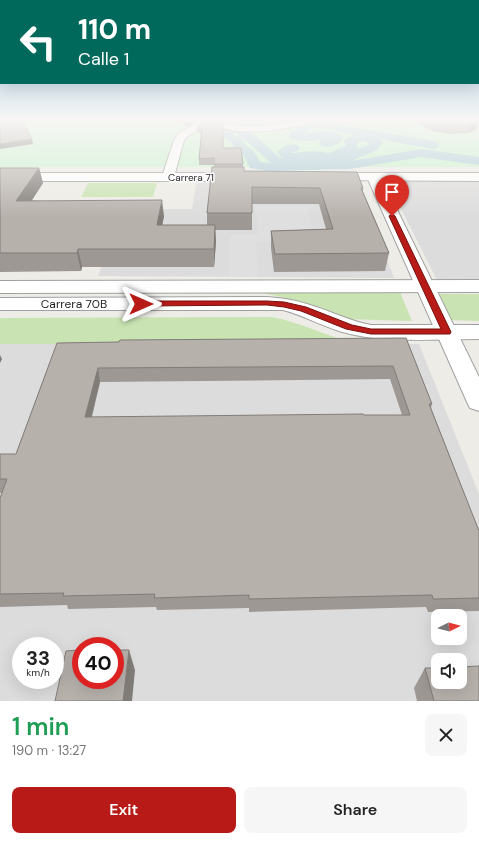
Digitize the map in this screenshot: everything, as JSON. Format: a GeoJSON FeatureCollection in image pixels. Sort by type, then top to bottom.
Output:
{"type":"FeatureCollection","features":[{"type":"Feature","properties":{"kind":"street"},"geometry":{"type":"LineString","coordinates":[[168,177],[175,153]]}},
{"type":"Feature","properties":{"kind":"street","name":"Carrera 71"},"geometry":{"type":"LineString","coordinates":[[0,177],[256,177]]}},
{"type":"Feature","properties":{"kind":"street"},"geometry":{"type":"LineString","coordinates":[[318,177],[479,177]]}},
{"type":"Feature","properties":{"kind":"street"},"geometry":{"type":"LineString","coordinates":[[374,177],[479,402]]}},
{"type":"Feature","properties":{"kind":"street","name":"Carrera 70B"},"geometry":{"type":"LineString","coordinates":[[0,287],[479,286]]}},
{"type":"Feature","properties":{"kind":"street","name":"Carrera 70B"},"geometry":{"type":"LineString","coordinates":[[0,304],[267,303],[284,304],[303,309],[350,328],[371,332],[479,332]]}},
{"type":"Feature","properties":{"kind":"shaded area"},"geometry":{"type":"Polygon","coordinates":[[[197,179],[357,180],[394,278],[98,276],[124,209],[192,209],[197,179]]]}},
{"type":"Feature","properties":{"kind":"shaded area"},"geometry":{"type":"Polygon","coordinates":[[[387,181],[479,181],[479,280],[437,280],[387,181]]]}},
{"type":"Feature","properties":{"kind":"shaded area"},"geometry":{"type":"Polygon","coordinates":[[[256,206],[307,206],[315,242],[256,242],[258,277],[229,277],[230,235],[258,235],[256,206]]]}},
{"type":"Feature","properties":{"kind":"shaded area"},"geometry":{"type":"Polygon","coordinates":[[[0,344],[419,344],[479,494],[479,701],[0,701],[0,344]]]}},
{"type":"Feature","properties":{"kind":"green space"},"geometry":{"type":"Polygon","coordinates":[[[0,153],[479,153],[479,167],[0,167],[0,153]]]}},
{"type":"Feature","properties":{"kind":"green space"},"geometry":{"type":"Polygon","coordinates":[[[88,183],[157,183],[153,197],[81,197],[88,183]]]}},
{"type":"Feature","properties":{"kind":"green space"},"geometry":{"type":"Polygon","coordinates":[[[257,292],[400,292],[412,321],[343,319],[282,297],[257,292]]]}},
{"type":"Feature","properties":{"kind":"green space"},"geometry":{"type":"Polygon","coordinates":[[[434,294],[479,294],[479,321],[450,320],[434,294]]]}},
{"type":"Feature","properties":{"kind":"green space"},"geometry":{"type":"Polygon","coordinates":[[[272,317],[358,344],[0,344],[0,318],[272,317]]]}},
{"type":"Feature","properties":{"kind":"building"},"geometry":{"type":"Polygon","coordinates":[[[200,153],[242,153],[243,164],[214,164],[214,158],[199,159],[200,153]]]}},
{"type":"Feature","properties":{"kind":"building"},"geometry":{"type":"Polygon","coordinates":[[[212,167],[244,167],[244,171],[357,172],[363,188],[361,188],[389,253],[275,254],[271,231],[333,229],[320,188],[252,187],[252,213],[207,213],[212,167]]]}},
{"type":"Feature","properties":{"kind":"building"},"geometry":{"type":"Polygon","coordinates":[[[0,168],[39,168],[16,201],[162,200],[157,225],[215,225],[214,249],[78,249],[77,253],[0,253],[0,168]]]}},
{"type":"Feature","properties":{"kind":"building"},"geometry":{"type":"Polygon","coordinates":[[[406,338],[432,404],[429,404],[479,531],[479,598],[433,599],[432,595],[249,599],[249,595],[154,598],[155,594],[63,596],[64,593],[0,594],[0,498],[7,479],[0,479],[0,454],[16,454],[57,343],[119,342],[120,340],[406,338]],[[393,366],[98,368],[85,417],[363,414],[410,415],[393,366]]]}},
{"type":"Feature","properties":{"kind":"building"},"geometry":{"type":"Polygon","coordinates":[[[124,650],[129,650],[123,701],[55,701],[58,689],[64,689],[64,660],[66,651],[72,651],[72,689],[124,689],[124,650]]]}},
{"type":"Feature","properties":{"kind":"building"},"geometry":{"type":"Polygon","coordinates":[[[479,666],[479,701],[434,701],[425,668],[431,668],[431,689],[467,689],[467,667],[479,666]]]}},
{"type":"Feature","properties":{"kind":"waterway"},"geometry":{"type":"LineString","coordinates":[[247,153],[255,165],[268,167],[350,165],[421,153],[479,161]]}},
{"type":"Feature","properties":{"kind":"waterway"},"geometry":{"type":"LineString","coordinates":[[267,153],[273,159],[283,163],[334,161],[362,153]]}},
{"type":"Feature","properties":{"kind":"waterway"},"geometry":{"type":"LineString","coordinates":[[283,153],[292,157],[314,155],[329,157],[342,153]]}},
{"type":"Feature","properties":{"kind":"route"},"geometry":{"type":"LineString","coordinates":[[141,304],[284,304],[303,309],[350,328],[371,332],[447,332],[392,216]]}}]}
